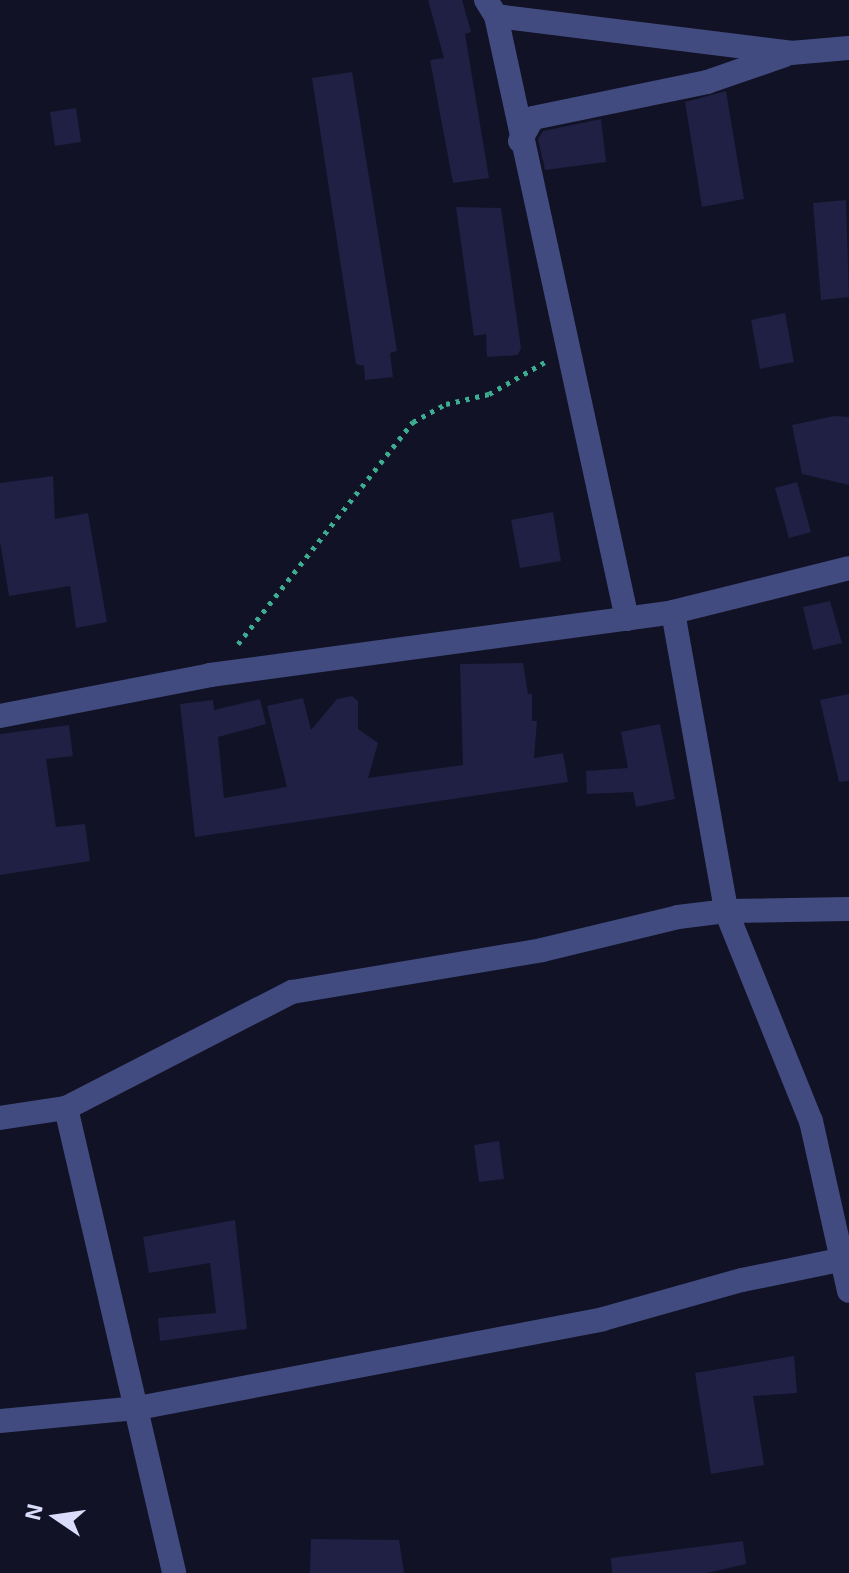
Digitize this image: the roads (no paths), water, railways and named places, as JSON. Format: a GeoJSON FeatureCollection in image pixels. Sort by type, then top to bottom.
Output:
{"type":"FeatureCollection","features":[{"type":"Feature","properties":{"kind":"street"},"geometry":{"type":"LineString","coordinates":[[627,619],[491,8],[791,53]]}},
{"type":"Feature","properties":{"kind":"street"},"geometry":{"type":"LineString","coordinates":[[520,141],[533,118],[707,82],[791,53],[847,46]]}},
{"type":"Feature","properties":{"kind":"street"},"geometry":{"type":"LineString","coordinates":[[0,716],[210,675],[673,612],[849,568]]}},
{"type":"Feature","properties":{"kind":"street"},"geometry":{"type":"LineString","coordinates":[[673,612],[726,911],[811,1121],[849,1291]]}},
{"type":"Feature","properties":{"kind":"street"},"geometry":{"type":"LineString","coordinates":[[0,1118],[66,1108],[292,992],[542,950],[726,911],[849,909]]}},
{"type":"Feature","properties":{"kind":"street"},"geometry":{"type":"LineString","coordinates":[[66,1108],[174,1573]]}},
{"type":"Feature","properties":{"kind":"street"},"geometry":{"type":"LineString","coordinates":[[0,1421],[138,1408],[603,1319],[844,1258]]}}]}
